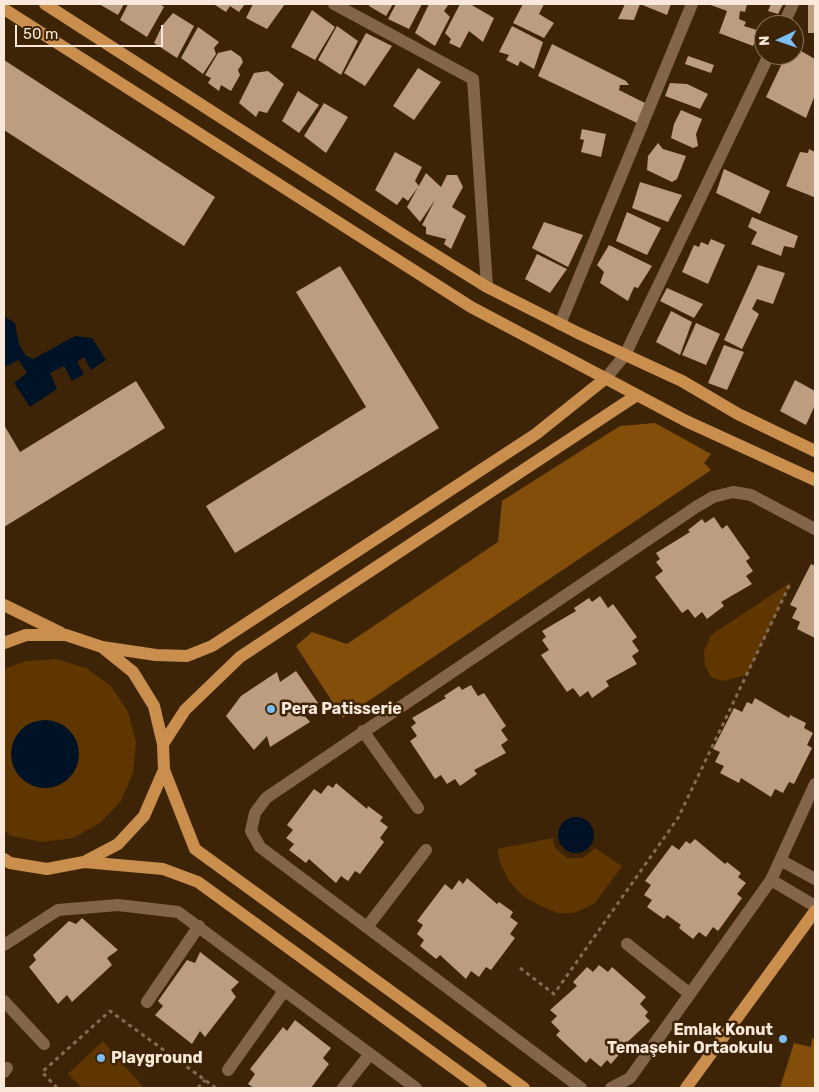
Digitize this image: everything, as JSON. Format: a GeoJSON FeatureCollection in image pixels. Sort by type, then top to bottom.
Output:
{"type":"FeatureCollection","features":[{"type":"Feature","properties":{"kind":"main road"},"geometry":{"type":"LineString","coordinates":[[45,4],[408,238],[487,286],[560,324],[682,382],[738,414],[815,451]]}},
{"type":"Feature","properties":{"kind":"main road"},"geometry":{"type":"LineString","coordinates":[[4,9],[471,307],[686,421],[815,480]]}},
{"type":"Feature","properties":{"kind":"main road"},"geometry":{"type":"LineString","coordinates":[[4,605],[66,635],[102,647],[156,655],[188,656],[212,646],[536,434],[606,378]]}},
{"type":"Feature","properties":{"kind":"main road"},"geometry":{"type":"LineString","coordinates":[[163,744],[185,710],[240,657],[637,395]]}},
{"type":"Feature","properties":{"kind":"main road"},"geometry":{"type":"LineString","coordinates":[[4,643],[26,635],[66,635]]}},
{"type":"Feature","properties":{"kind":"main road"},"geometry":{"type":"LineString","coordinates":[[102,647],[134,672],[154,706],[163,744],[164,770],[195,849],[524,1088]]}},
{"type":"Feature","properties":{"kind":"main road"},"geometry":{"type":"LineString","coordinates":[[84,862],[118,844],[144,816],[164,770]]}},
{"type":"Feature","properties":{"kind":"main road"},"geometry":{"type":"LineString","coordinates":[[6,862],[47,869],[84,862],[163,868],[198,882],[481,1088]]}},
{"type":"Feature","properties":{"kind":"main road"},"geometry":{"type":"LineString","coordinates":[[686,1088],[815,911]]}},
{"type":"Feature","properties":{"kind":"street"},"geometry":{"type":"LineString","coordinates":[[334,4],[473,79],[487,286]]}},
{"type":"Feature","properties":{"kind":"street"},"geometry":{"type":"LineString","coordinates":[[560,324],[692,4]]}},
{"type":"Feature","properties":{"kind":"street"},"geometry":{"type":"LineString","coordinates":[[606,378],[625,355],[764,65]]}},
{"type":"Feature","properties":{"kind":"street"},"geometry":{"type":"LineString","coordinates":[[581,1088],[260,847],[251,831],[255,813],[266,798],[363,731],[713,497],[733,492],[751,495],[815,529]]}},
{"type":"Feature","properties":{"kind":"street"},"geometry":{"type":"LineString","coordinates":[[363,731],[418,808]]}},
{"type":"Feature","properties":{"kind":"street"},"geometry":{"type":"LineString","coordinates":[[611,1088],[630,1078],[771,880],[782,861],[815,784]]}},
{"type":"Feature","properties":{"kind":"street"},"geometry":{"type":"LineString","coordinates":[[366,927],[426,850]]}},
{"type":"Feature","properties":{"kind":"street"},"geometry":{"type":"LineString","coordinates":[[782,861],[815,879]]}},
{"type":"Feature","properties":{"kind":"street"},"geometry":{"type":"LineString","coordinates":[[771,880],[815,906]]}},
{"type":"Feature","properties":{"kind":"street"},"geometry":{"type":"LineString","coordinates":[[4,946],[58,910],[118,905],[178,912],[416,1088]]}},
{"type":"Feature","properties":{"kind":"street"},"geometry":{"type":"LineString","coordinates":[[148,1002],[199,926]]}},
{"type":"Feature","properties":{"kind":"street"},"geometry":{"type":"LineString","coordinates":[[627,944],[690,994]]}},
{"type":"Feature","properties":{"kind":"street"},"geometry":{"type":"LineString","coordinates":[[228,1070],[284,991]]}},
{"type":"Feature","properties":{"kind":"street"},"geometry":{"type":"LineString","coordinates":[[4,1001],[44,1044]]}},
{"type":"Feature","properties":{"kind":"street"},"geometry":{"type":"LineString","coordinates":[[342,1088],[370,1054]]}},
{"type":"Feature","properties":{"kind":"path"},"geometry":{"type":"LineString","coordinates":[[520,968],[554,994],[678,818],[791,582]]}},
{"type":"Feature","properties":{"kind":"path"},"geometry":{"type":"LineString","coordinates":[[57,1088],[42,1072],[110,1011],[216,1088]]}},
{"type":"Feature","properties":{"kind":"path"},"geometry":{"type":"LineString","coordinates":[[198,1088],[205,1080]]}},
{"type":"Feature","properties":{"kind":"shaded area"},"geometry":{"type":"Polygon","coordinates":[[[655,423],[711,454],[704,463],[711,470],[343,718],[296,646],[312,632],[347,644],[498,542],[502,501],[620,426],[655,423]]]}},
{"type":"Feature","properties":{"kind":"shaded area"},"geometry":{"type":"Polygon","coordinates":[[[791,582],[747,675],[722,681],[711,677],[705,666],[704,652],[711,635],[791,582]]]}},
{"type":"Feature","properties":{"kind":"shaded area"},"geometry":{"type":"Polygon","coordinates":[[[56,659],[86,668],[111,686],[128,712],[136,742],[133,773],[121,801],[100,823],[73,838],[42,842],[12,836],[4,831],[4,669],[26,661],[56,659]]]}},
{"type":"Feature","properties":{"kind":"shaded area"},"geometry":{"type":"Polygon","coordinates":[[[553,838],[555,848],[567,858],[583,858],[595,848],[622,866],[595,903],[573,913],[558,913],[523,896],[509,881],[501,865],[497,849],[553,838]]]}},
{"type":"Feature","properties":{"kind":"shaded area"},"geometry":{"type":"Polygon","coordinates":[[[812,1038],[815,1039],[815,1088],[780,1088],[794,1043],[811,1047],[812,1038]]]}},
{"type":"Feature","properties":{"kind":"shaded area","name":"Playground"},"geometry":{"type":"Polygon","coordinates":[[[103,1041],[144,1088],[82,1088],[68,1074],[103,1041]]]}},
{"type":"Feature","properties":{"kind":"water"},"geometry":{"type":"Polygon","coordinates":[[[4,316],[15,323],[19,344],[25,355],[33,359],[75,336],[92,338],[106,360],[91,370],[84,357],[77,362],[84,374],[72,381],[64,366],[50,373],[57,389],[30,407],[14,383],[27,373],[19,360],[5,367],[4,365],[4,316]]]}},
{"type":"Feature","properties":{"kind":"water"},"geometry":{"type":"Polygon","coordinates":[[[45,720],[58,723],[69,730],[76,741],[79,754],[76,767],[69,778],[58,785],[45,788],[32,785],[21,778],[14,767],[11,754],[14,741],[21,730],[32,723],[45,720]]]}},
{"type":"Feature","properties":{"kind":"water"},"geometry":{"type":"Polygon","coordinates":[[[576,817],[583,818],[589,822],[593,828],[593,842],[589,848],[583,852],[576,853],[569,852],[563,848],[559,842],[558,835],[559,828],[563,822],[569,818],[576,817]]]}},
{"type":"Feature","properties":{"kind":"building"},"geometry":{"type":"Polygon","coordinates":[[[99,4],[124,4],[118,15],[99,4]]]}},
{"type":"Feature","properties":{"kind":"building"},"geometry":{"type":"Polygon","coordinates":[[[128,4],[160,4],[164,7],[147,37],[120,20],[128,4]]]}},
{"type":"Feature","properties":{"kind":"building"},"geometry":{"type":"Polygon","coordinates":[[[216,4],[245,4],[239,12],[230,6],[226,12],[216,4]]]}},
{"type":"Feature","properties":{"kind":"building"},"geometry":{"type":"Polygon","coordinates":[[[253,4],[285,4],[267,29],[246,18],[253,4]]]}},
{"type":"Feature","properties":{"kind":"building"},"geometry":{"type":"Polygon","coordinates":[[[370,4],[393,4],[386,16],[369,6],[370,4]]]}},
{"type":"Feature","properties":{"kind":"building"},"geometry":{"type":"Polygon","coordinates":[[[396,4],[422,4],[409,29],[388,19],[396,4]]]}},
{"type":"Feature","properties":{"kind":"building"},"geometry":{"type":"Polygon","coordinates":[[[429,4],[449,4],[444,11],[450,17],[435,46],[415,33],[429,4]]]}},
{"type":"Feature","properties":{"kind":"building"},"geometry":{"type":"Polygon","coordinates":[[[460,4],[470,4],[494,18],[483,42],[469,31],[460,48],[449,43],[451,39],[445,33],[460,4]]]}},
{"type":"Feature","properties":{"kind":"building"},"geometry":{"type":"Polygon","coordinates":[[[523,4],[544,4],[539,14],[554,23],[544,38],[513,23],[523,4]]]}},
{"type":"Feature","properties":{"kind":"building"},"geometry":{"type":"Polygon","coordinates":[[[625,4],[640,4],[634,20],[618,19],[625,4]]]}},
{"type":"Feature","properties":{"kind":"building"},"geometry":{"type":"Polygon","coordinates":[[[640,4],[671,4],[667,15],[640,4]]]}},
{"type":"Feature","properties":{"kind":"building"},"geometry":{"type":"Polygon","coordinates":[[[708,4],[747,4],[745,12],[740,11],[739,19],[746,22],[744,26],[754,29],[753,46],[719,33],[727,11],[708,4]]]}},
{"type":"Feature","properties":{"kind":"building"},"geometry":{"type":"Polygon","coordinates":[[[771,4],[783,4],[778,14],[768,11],[771,4]]]}},
{"type":"Feature","properties":{"kind":"building"},"geometry":{"type":"Polygon","coordinates":[[[808,4],[815,4],[815,33],[808,33],[808,4]]]}},
{"type":"Feature","properties":{"kind":"building"},"geometry":{"type":"Polygon","coordinates":[[[312,10],[335,27],[315,60],[291,47],[312,10]]]}},
{"type":"Feature","properties":{"kind":"building"},"geometry":{"type":"Polygon","coordinates":[[[173,13],[194,26],[177,58],[154,43],[162,26],[173,13]]]}},
{"type":"Feature","properties":{"kind":"building"},"geometry":{"type":"Polygon","coordinates":[[[337,26],[358,41],[341,75],[318,60],[337,26]]]}},
{"type":"Feature","properties":{"kind":"building"},"geometry":{"type":"Polygon","coordinates":[[[512,26],[543,42],[534,69],[520,61],[518,66],[506,60],[509,55],[499,52],[512,26]]]}},
{"type":"Feature","properties":{"kind":"building"},"geometry":{"type":"Polygon","coordinates":[[[198,27],[219,42],[214,48],[216,54],[203,74],[181,58],[198,27]]]}},
{"type":"Feature","properties":{"kind":"building"},"geometry":{"type":"Polygon","coordinates":[[[366,33],[392,46],[365,86],[344,73],[366,33]]]}},
{"type":"Feature","properties":{"kind":"building"},"geometry":{"type":"Polygon","coordinates":[[[552,44],[626,81],[629,85],[620,85],[619,90],[645,103],[637,123],[538,76],[552,44]]]}},
{"type":"Feature","properties":{"kind":"building"},"geometry":{"type":"Polygon","coordinates":[[[231,50],[241,57],[243,62],[238,70],[240,75],[231,91],[221,85],[219,91],[208,83],[211,78],[205,75],[218,53],[231,50]]]}},
{"type":"Feature","properties":{"kind":"building"},"geometry":{"type":"Polygon","coordinates":[[[804,53],[815,59],[815,95],[806,118],[766,97],[781,65],[804,65],[804,53]]]}},
{"type":"Feature","properties":{"kind":"building"},"geometry":{"type":"Polygon","coordinates":[[[688,56],[714,65],[711,73],[685,64],[688,56]]]}},
{"type":"Feature","properties":{"kind":"building"},"geometry":{"type":"Polygon","coordinates":[[[4,60],[215,197],[184,246],[4,130],[4,60]]]}},
{"type":"Feature","properties":{"kind":"building"},"geometry":{"type":"Polygon","coordinates":[[[418,68],[441,82],[414,120],[393,106],[418,68]]]}},
{"type":"Feature","properties":{"kind":"building"},"geometry":{"type":"Polygon","coordinates":[[[268,71],[284,84],[267,113],[259,111],[256,117],[239,103],[254,73],[268,71]]]}},
{"type":"Feature","properties":{"kind":"building"},"geometry":{"type":"Polygon","coordinates":[[[670,83],[687,84],[708,94],[700,109],[665,96],[670,83]]]}},
{"type":"Feature","properties":{"kind":"building"},"geometry":{"type":"Polygon","coordinates":[[[298,91],[319,105],[299,133],[282,121],[298,91]]]}},
{"type":"Feature","properties":{"kind":"building"},"geometry":{"type":"Polygon","coordinates":[[[324,103],[348,117],[326,153],[304,136],[324,103]]]}},
{"type":"Feature","properties":{"kind":"building"},"geometry":{"type":"Polygon","coordinates":[[[681,110],[702,119],[696,134],[698,146],[693,148],[671,138],[674,124],[681,110]]]}},
{"type":"Feature","properties":{"kind":"building"},"geometry":{"type":"Polygon","coordinates":[[[582,129],[606,134],[601,157],[581,152],[584,140],[580,139],[582,129]]]}},
{"type":"Feature","properties":{"kind":"building"},"geometry":{"type":"Polygon","coordinates":[[[658,143],[663,149],[686,156],[677,179],[672,182],[647,170],[648,156],[658,143]]]}},
{"type":"Feature","properties":{"kind":"building"},"geometry":{"type":"Polygon","coordinates":[[[809,149],[815,152],[814,197],[786,186],[800,152],[808,153],[809,149]]]}},
{"type":"Feature","properties":{"kind":"building"},"geometry":{"type":"Polygon","coordinates":[[[395,152],[422,167],[415,181],[419,186],[408,201],[403,197],[397,205],[375,190],[395,152]]]}},
{"type":"Feature","properties":{"kind":"building"},"geometry":{"type":"Polygon","coordinates":[[[724,169],[770,191],[760,214],[716,193],[724,169]]]}},
{"type":"Feature","properties":{"kind":"building"},"geometry":{"type":"Polygon","coordinates":[[[426,173],[441,187],[447,175],[457,175],[463,187],[452,207],[466,216],[451,249],[444,244],[446,239],[426,234],[426,227],[422,225],[435,200],[420,222],[407,207],[426,173]]]}},
{"type":"Feature","properties":{"kind":"building"},"geometry":{"type":"Polygon","coordinates":[[[640,182],[682,195],[668,222],[632,208],[640,182]]]}},
{"type":"Feature","properties":{"kind":"building"},"geometry":{"type":"Polygon","coordinates":[[[627,212],[661,228],[647,255],[616,241],[627,212]]]}},
{"type":"Feature","properties":{"kind":"building"},"geometry":{"type":"Polygon","coordinates":[[[752,217],[798,236],[794,248],[784,246],[781,256],[751,244],[757,232],[748,227],[752,217]]]}},
{"type":"Feature","properties":{"kind":"building"},"geometry":{"type":"Polygon","coordinates":[[[544,222],[583,235],[568,267],[532,248],[544,222]]]}},
{"type":"Feature","properties":{"kind":"building"},"geometry":{"type":"Polygon","coordinates":[[[711,239],[725,245],[708,284],[682,272],[694,245],[699,247],[701,242],[708,245],[711,239]]]}},
{"type":"Feature","properties":{"kind":"building"},"geometry":{"type":"Polygon","coordinates":[[[609,245],[652,266],[638,288],[634,287],[628,301],[600,283],[604,272],[597,265],[609,245]]]}},
{"type":"Feature","properties":{"kind":"building"},"geometry":{"type":"Polygon","coordinates":[[[537,254],[567,269],[550,293],[525,279],[537,254]]]}},
{"type":"Feature","properties":{"kind":"building"},"geometry":{"type":"Polygon","coordinates":[[[758,265],[785,273],[773,304],[757,299],[752,309],[759,314],[742,349],[724,340],[758,265]]]}},
{"type":"Feature","properties":{"kind":"building"},"geometry":{"type":"Polygon","coordinates":[[[340,266],[439,428],[235,553],[206,506],[366,407],[296,292],[340,266]]]}},
{"type":"Feature","properties":{"kind":"building"},"geometry":{"type":"Polygon","coordinates":[[[667,288],[703,304],[694,318],[660,301],[667,288]]]}},
{"type":"Feature","properties":{"kind":"building"},"geometry":{"type":"Polygon","coordinates":[[[671,311],[692,322],[680,355],[656,342],[671,311]]]}},
{"type":"Feature","properties":{"kind":"building"},"geometry":{"type":"Polygon","coordinates":[[[696,323],[720,334],[706,365],[682,355],[696,323]]]}},
{"type":"Feature","properties":{"kind":"building"},"geometry":{"type":"Polygon","coordinates":[[[724,345],[744,352],[727,390],[708,383],[724,345]]]}},
{"type":"Feature","properties":{"kind":"building"},"geometry":{"type":"Polygon","coordinates":[[[795,380],[815,391],[815,405],[806,425],[780,411],[795,380]]]}},
{"type":"Feature","properties":{"kind":"building"},"geometry":{"type":"Polygon","coordinates":[[[136,381],[165,428],[4,527],[4,425],[20,452],[136,381]]]}},
{"type":"Feature","properties":{"kind":"building"},"geometry":{"type":"Polygon","coordinates":[[[714,517],[722,529],[727,525],[750,558],[746,561],[753,571],[746,576],[752,584],[721,602],[724,606],[707,619],[702,612],[695,618],[688,609],[682,613],[655,577],[663,571],[656,562],[660,559],[656,553],[690,532],[688,530],[702,519],[705,523],[714,517]]]}},
{"type":"Feature","properties":{"kind":"building"},"geometry":{"type":"Polygon","coordinates":[[[811,564],[815,566],[815,638],[797,629],[800,622],[792,618],[797,608],[790,605],[811,564]]]}},
{"type":"Feature","properties":{"kind":"building"},"geometry":{"type":"Polygon","coordinates":[[[600,596],[608,608],[613,604],[637,637],[632,641],[639,651],[632,656],[637,664],[606,681],[609,686],[592,698],[588,691],[580,697],[573,688],[567,692],[541,655],[549,650],[542,640],[546,637],[542,631],[576,611],[574,608],[589,598],[592,602],[600,596]]]}},
{"type":"Feature","properties":{"kind":"building","name":"Pera Patisserie"},"geometry":{"type":"Polygon","coordinates":[[[296,671],[318,703],[303,714],[310,722],[270,747],[267,736],[254,750],[226,716],[241,696],[277,672],[280,682],[296,671]]]}},
{"type":"Feature","properties":{"kind":"building"},"geometry":{"type":"Polygon","coordinates":[[[471,685],[478,696],[484,693],[506,726],[501,730],[508,740],[501,745],[506,753],[474,770],[477,774],[460,786],[455,779],[447,784],[441,775],[435,779],[410,741],[417,736],[411,727],[416,723],[412,718],[446,698],[444,696],[459,686],[462,690],[471,685]]]}},
{"type":"Feature","properties":{"kind":"building"},"geometry":{"type":"Polygon","coordinates":[[[755,698],[789,718],[790,715],[806,723],[804,728],[813,733],[807,745],[812,748],[794,784],[789,782],[783,793],[775,789],[771,797],[741,778],[739,783],[720,773],[724,766],[715,762],[720,752],[713,749],[734,708],[742,712],[747,702],[752,704],[755,698]]]}},
{"type":"Feature","properties":{"kind":"building"},"geometry":{"type":"Polygon","coordinates":[[[336,783],[367,809],[368,806],[383,817],[380,821],[388,827],[380,838],[384,842],[360,874],[355,871],[348,881],[341,876],[336,883],[309,859],[306,863],[289,850],[294,844],[286,838],[293,830],[287,825],[314,789],[321,794],[328,785],[333,788],[336,783]]]}},
{"type":"Feature","properties":{"kind":"building"},"geometry":{"type":"Polygon","coordinates":[[[695,839],[725,864],[727,862],[741,873],[738,877],[746,883],[737,894],[742,898],[718,931],[713,927],[706,937],[699,932],[693,939],[679,928],[681,925],[667,915],[664,919],[647,907],[652,900],[644,895],[651,885],[645,881],[672,845],[679,850],[686,841],[690,844],[695,839]]]}},
{"type":"Feature","properties":{"kind":"building"},"geometry":{"type":"Polygon","coordinates":[[[467,878],[497,904],[499,902],[513,912],[510,917],[518,923],[510,934],[515,938],[491,970],[486,967],[479,977],[471,971],[466,979],[440,955],[436,959],[420,946],[424,940],[417,934],[423,925],[417,921],[445,884],[452,890],[459,880],[463,884],[467,878]]]}},
{"type":"Feature","properties":{"kind":"building"},"geometry":{"type":"Polygon","coordinates":[[[82,918],[118,950],[107,958],[112,965],[72,1002],[67,995],[58,1004],[29,967],[36,960],[33,955],[69,921],[76,924],[82,918]]]}},
{"type":"Feature","properties":{"kind":"building"},"geometry":{"type":"Polygon","coordinates":[[[200,952],[239,982],[231,990],[236,997],[205,1037],[200,1031],[192,1044],[155,1015],[163,1006],[158,1001],[187,960],[195,963],[200,952]]]}},
{"type":"Feature","properties":{"kind":"building"},"geometry":{"type":"Polygon","coordinates":[[[599,965],[608,972],[612,967],[646,997],[640,1004],[648,1012],[645,1016],[650,1021],[621,1048],[623,1050],[611,1064],[607,1060],[601,1067],[590,1058],[586,1063],[556,1035],[560,1031],[551,1022],[557,1016],[550,1010],[577,986],[573,982],[587,967],[593,972],[599,965]]]}},
{"type":"Feature","properties":{"kind":"building"},"geometry":{"type":"Polygon","coordinates":[[[295,1020],[331,1048],[323,1058],[329,1064],[311,1088],[254,1088],[248,1084],[255,1074],[250,1069],[283,1027],[287,1031],[295,1020]]]}},
{"type":"Feature","properties":{"kind":"place","name":"Pera Patisserie"},"geometry":{"type":"Point","coordinates":[271,709]}},
{"type":"Feature","properties":{"kind":"place","name":"Emlak Konut Temaşehir Ortaokulu"},"geometry":{"type":"Point","coordinates":[783,1039]}},
{"type":"Feature","properties":{"kind":"place","name":"Playground"},"geometry":{"type":"Point","coordinates":[101,1058]}}]}
